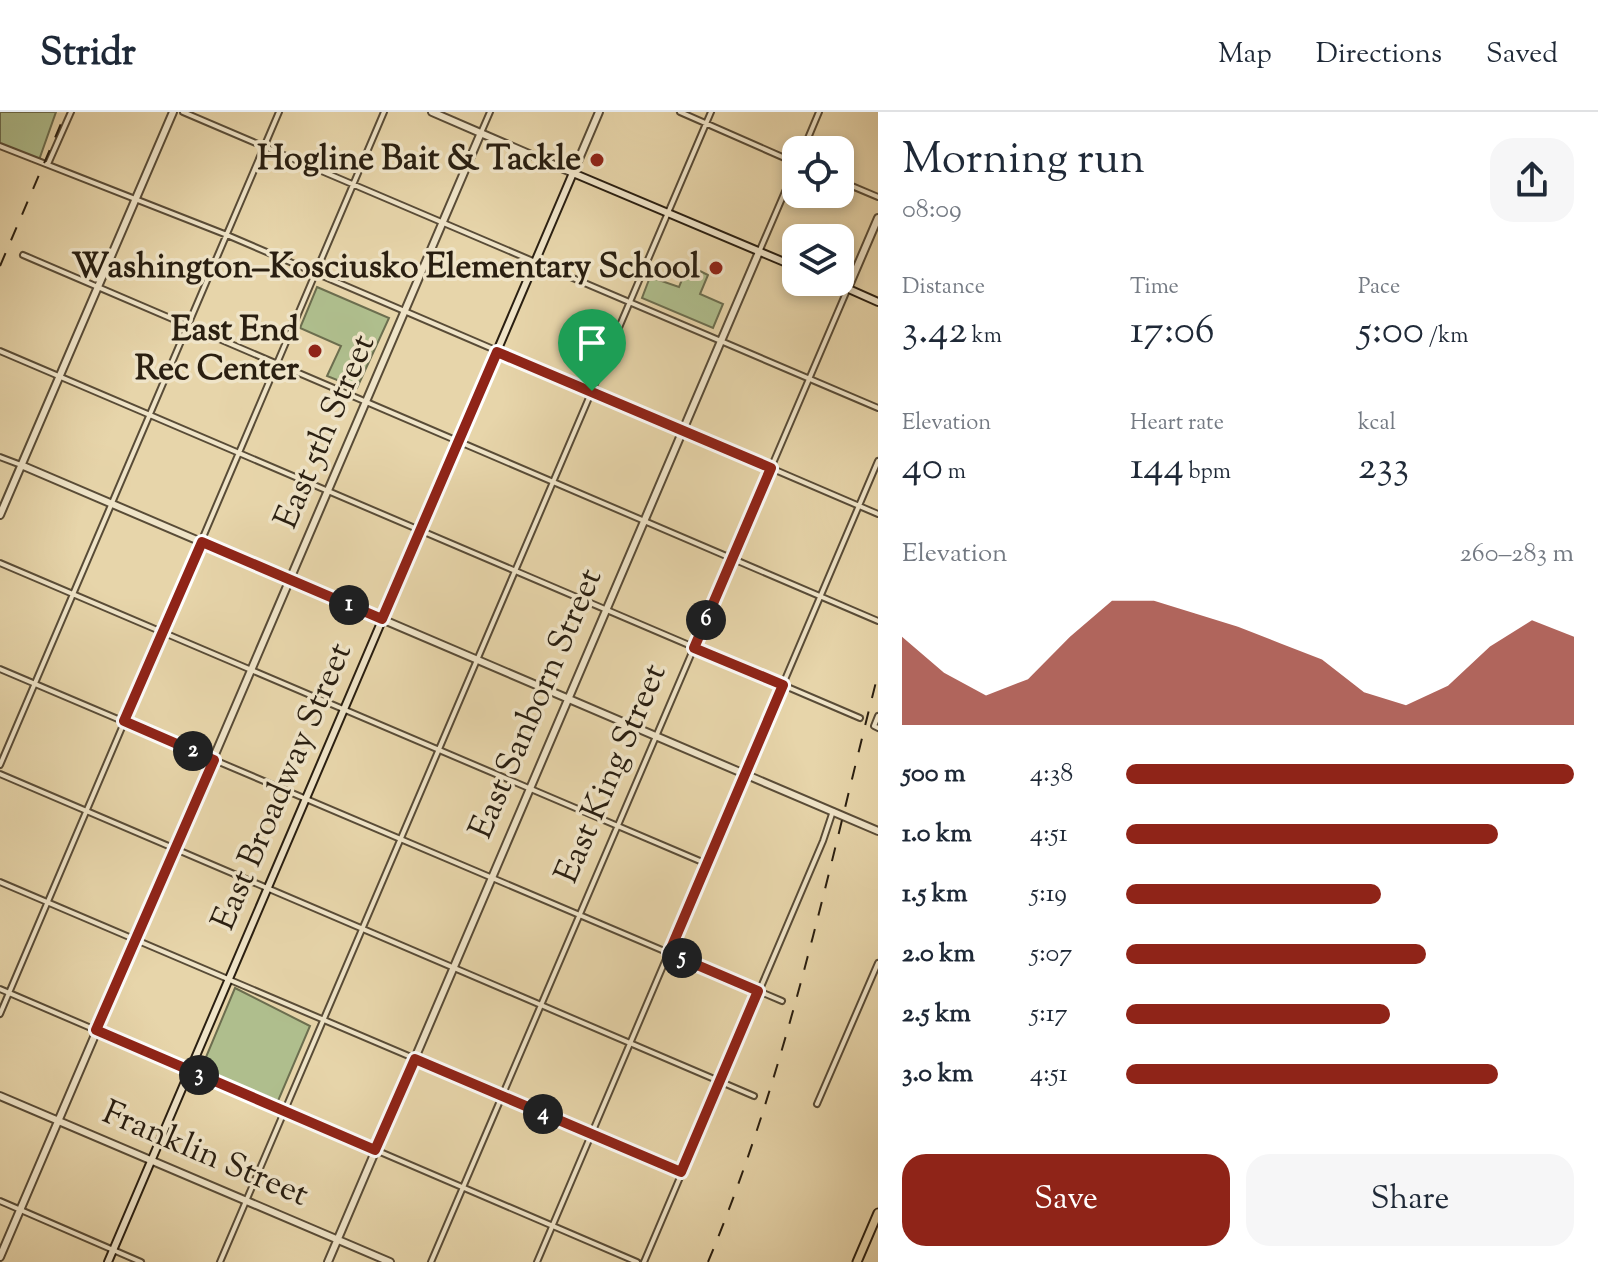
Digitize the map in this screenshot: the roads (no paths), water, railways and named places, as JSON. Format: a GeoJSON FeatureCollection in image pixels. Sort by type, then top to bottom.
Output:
{"type":"FeatureCollection","features":[{"type":"Feature","properties":{"kind":"main road"},"geometry":{"type":"LineString","coordinates":[[857,1262],[878,1213]]}},
{"type":"Feature","properties":{"kind":"street"},"geometry":{"type":"LineString","coordinates":[[48,164],[71,112]]}},
{"type":"Feature","properties":{"kind":"street"},"geometry":{"type":"LineString","coordinates":[[0,515],[173,112]]}},
{"type":"Feature","properties":{"kind":"street"},"geometry":{"type":"LineString","coordinates":[[183,112],[878,408]]}},
{"type":"Feature","properties":{"kind":"street"},"geometry":{"type":"LineString","coordinates":[[0,765],[279,112]]}},
{"type":"Feature","properties":{"kind":"street"},"geometry":{"type":"LineString","coordinates":[[0,1014],[384,112]]}},
{"type":"Feature","properties":{"kind":"street"},"geometry":{"type":"LineString","coordinates":[[432,112],[782,261]]}},
{"type":"Feature","properties":{"kind":"street","name":"East 5th Street"},"geometry":{"type":"LineString","coordinates":[[0,1257],[490,112]]}},
{"type":"Feature","properties":{"kind":"street","name":"East Broadway Street"},"geometry":{"type":"LineString","coordinates":[[108,1262],[599,112]]}},
{"type":"Feature","properties":{"kind":"street"},"geometry":{"type":"LineString","coordinates":[[680,112],[782,158]]}},
{"type":"Feature","properties":{"kind":"street"},"geometry":{"type":"LineString","coordinates":[[220,1262],[711,112]]}},
{"type":"Feature","properties":{"kind":"street"},"geometry":{"type":"LineString","coordinates":[[809,136],[819,112]]}},
{"type":"Feature","properties":{"kind":"street"},"geometry":{"type":"LineString","coordinates":[[0,146],[227,235],[878,514]]}},
{"type":"Feature","properties":{"kind":"street"},"geometry":{"type":"LineString","coordinates":[[854,187],[878,197]]}},
{"type":"Feature","properties":{"kind":"street","name":"East Sanborn Street"},"geometry":{"type":"LineString","coordinates":[[328,1262],[782,198]]}},
{"type":"Feature","properties":{"kind":"street","name":"East King Street"},"geometry":{"type":"LineString","coordinates":[[854,274],[878,218]]}},
{"type":"Feature","properties":{"kind":"street"},"geometry":{"type":"LineString","coordinates":[[23,255],[878,621]]}},
{"type":"Feature","properties":{"kind":"street"},"geometry":{"type":"LineString","coordinates":[[854,291],[878,302]]}},
{"type":"Feature","properties":{"kind":"street","name":"East King Street"},"geometry":{"type":"LineString","coordinates":[[431,1262],[845,296]]}},
{"type":"Feature","properties":{"kind":"street"},"geometry":{"type":"LineString","coordinates":[[0,351],[860,718]]}},
{"type":"Feature","properties":{"kind":"street"},"geometry":{"type":"LineString","coordinates":[[0,457],[878,831]]}},
{"type":"Feature","properties":{"kind":"street"},"geometry":{"type":"LineString","coordinates":[[537,1262],[878,461]]}},
{"type":"Feature","properties":{"kind":"street"},"geometry":{"type":"LineString","coordinates":[[0,563],[707,864]]}},
{"type":"Feature","properties":{"kind":"street"},"geometry":{"type":"LineString","coordinates":[[0,669],[782,1001]]}},
{"type":"Feature","properties":{"kind":"street"},"geometry":{"type":"LineString","coordinates":[[876,727],[878,716]]}},
{"type":"Feature","properties":{"kind":"street"},"geometry":{"type":"LineString","coordinates":[[0,774],[754,1096]]}},
{"type":"Feature","properties":{"kind":"street"},"geometry":{"type":"LineString","coordinates":[[644,1262],[833,811]]}},
{"type":"Feature","properties":{"kind":"street"},"geometry":{"type":"LineString","coordinates":[[0,882],[681,1172]]}},
{"type":"Feature","properties":{"kind":"street"},"geometry":{"type":"LineString","coordinates":[[817,1104],[878,963]]}},
{"type":"Feature","properties":{"kind":"street"},"geometry":{"type":"LineString","coordinates":[[0,989],[637,1262]]}},
{"type":"Feature","properties":{"kind":"street","name":"Franklin Street"},"geometry":{"type":"LineString","coordinates":[[0,1096],[390,1262]]}},
{"type":"Feature","properties":{"kind":"street"},"geometry":{"type":"LineString","coordinates":[[0,1201],[141,1262]]}},
{"type":"Feature","properties":{"kind":"railway"},"geometry":{"type":"LineString","coordinates":[[0,266],[66,112]]}},
{"type":"Feature","properties":{"kind":"railway"},"geometry":{"type":"LineString","coordinates":[[708,1262],[736,1191],[783,1045],[878,674]]}},
{"type":"Feature","properties":{"kind":"place","name":"Hogline Bait & Tackle"},"geometry":{"type":"Point","coordinates":[597,160]}},
{"type":"Feature","properties":{"kind":"place","name":"Washington–Kosciusko Elementary School"},"geometry":{"type":"Point","coordinates":[716,268]}},
{"type":"Feature","properties":{"kind":"place","name":"East End Rec Center"},"geometry":{"type":"Point","coordinates":[315,351]}}]}
